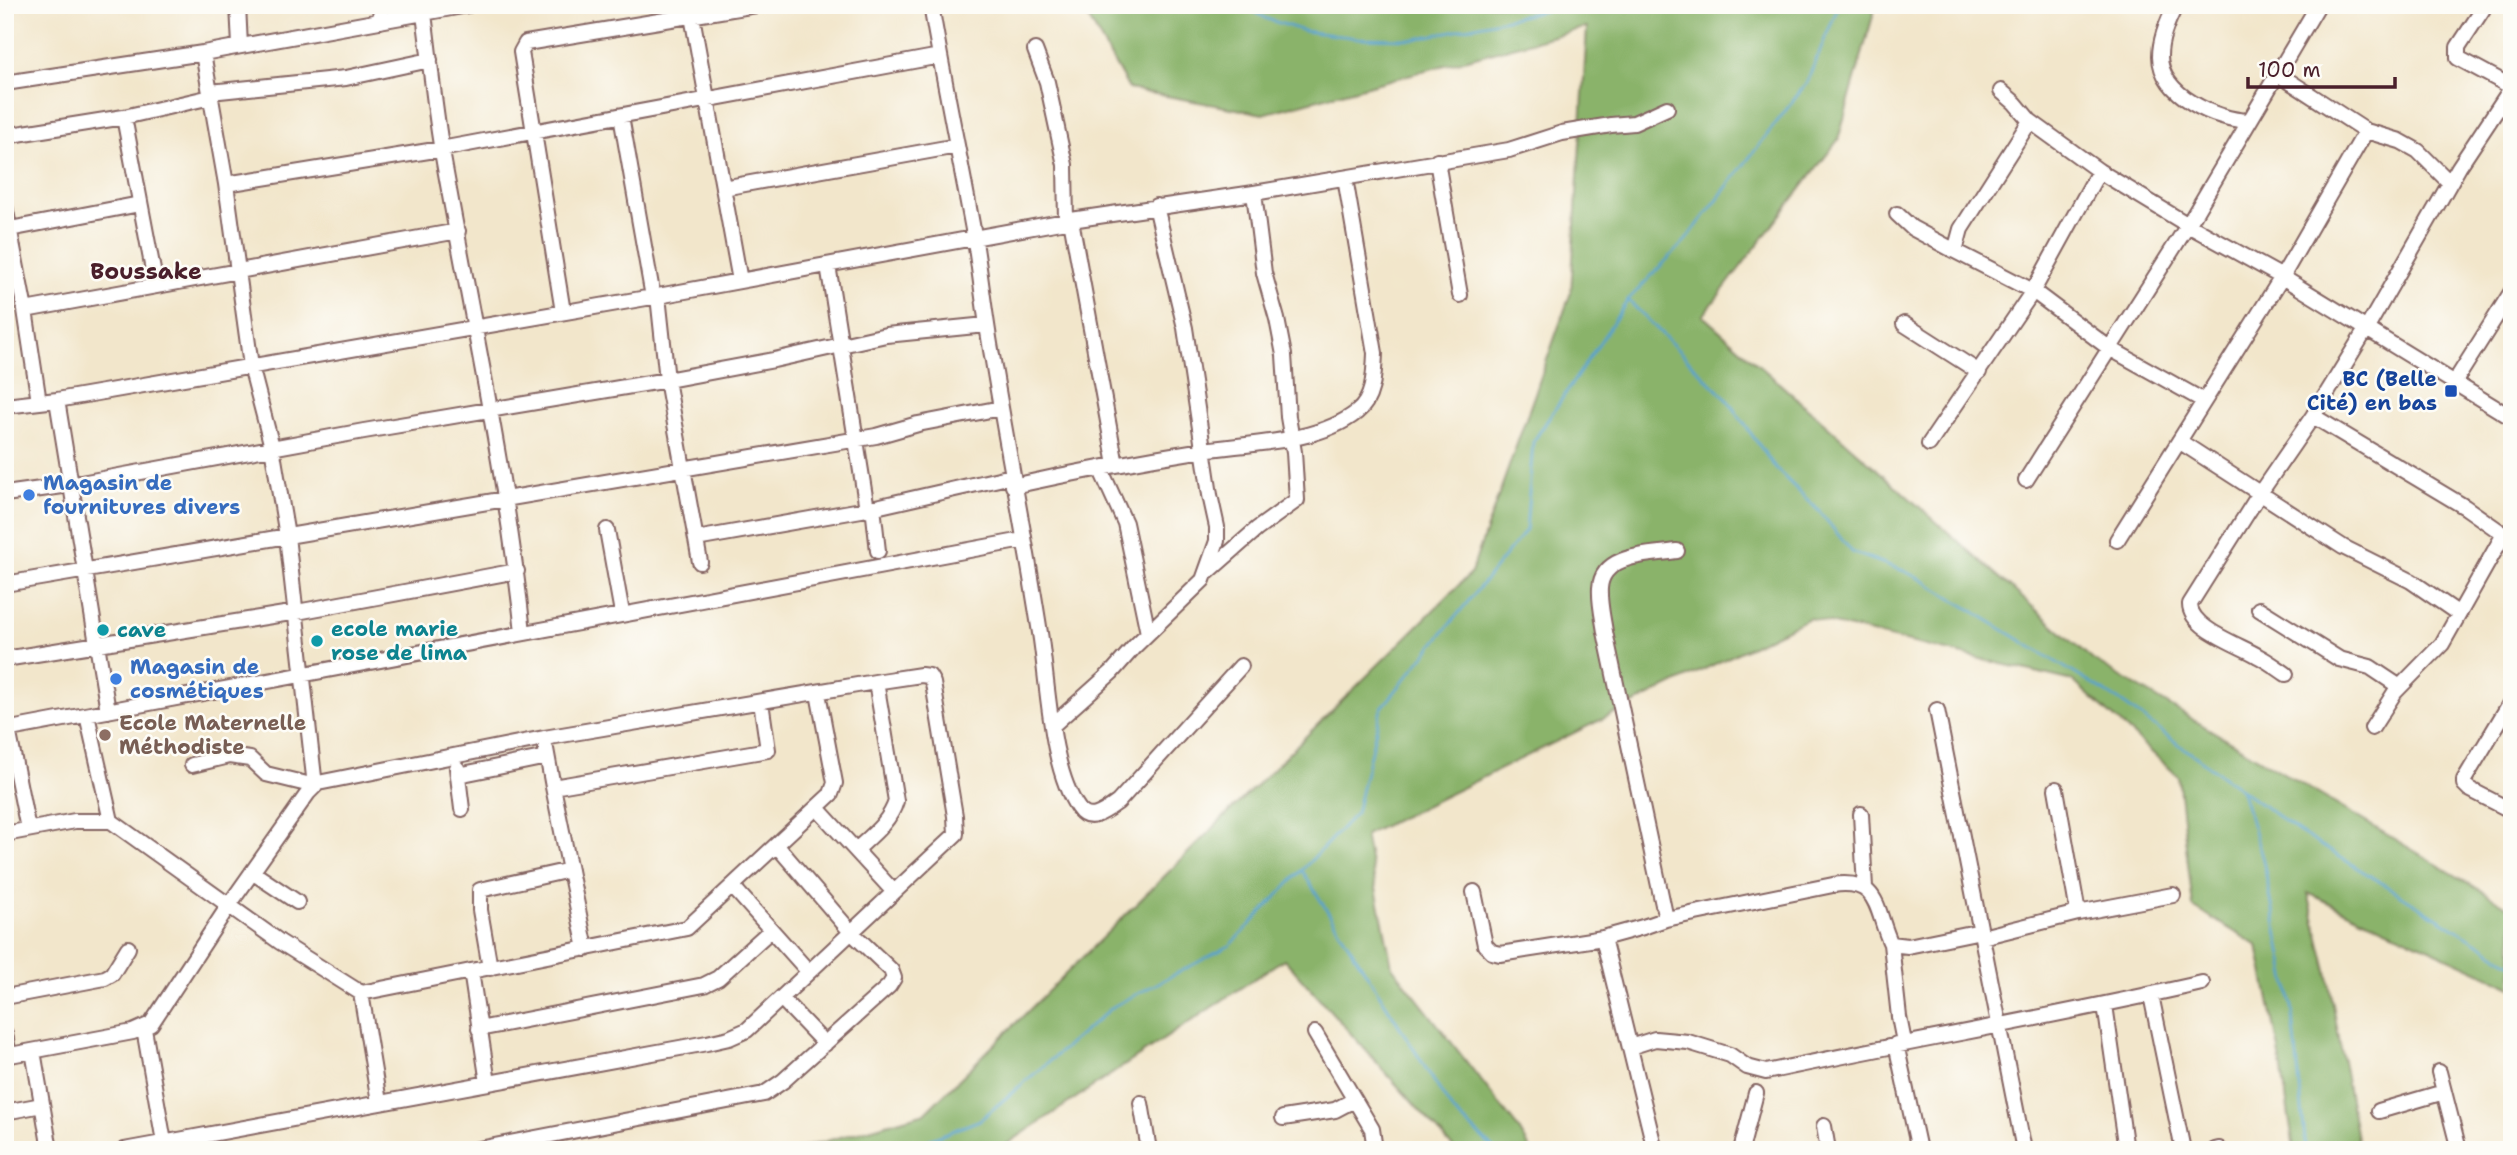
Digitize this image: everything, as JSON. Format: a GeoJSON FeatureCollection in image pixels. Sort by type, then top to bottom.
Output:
{"type":"FeatureCollection","features":[{"type":"Feature","properties":{"kind":"street"},"geometry":{"type":"LineString","coordinates":[[238,5],[240,46]]}},
{"type":"Feature","properties":{"kind":"street"},"geometry":{"type":"LineString","coordinates":[[380,5],[381,21]]}},
{"type":"Feature","properties":{"kind":"street"},"geometry":{"type":"LineString","coordinates":[[5,83],[203,53],[468,5]]}},
{"type":"Feature","properties":{"kind":"street"},"geometry":{"type":"LineString","coordinates":[[563,312],[522,52],[527,43],[691,10],[756,5]]}},
{"type":"Feature","properties":{"kind":"street"},"geometry":{"type":"LineString","coordinates":[[931,5],[974,239],[1053,725],[1061,769],[1077,808],[1092,817],[1118,802],[1241,666]]}},
{"type":"Feature","properties":{"kind":"street"},"geometry":{"type":"LineString","coordinates":[[2176,5],[2164,34],[2160,57],[2163,73],[2191,102],[2213,115],[2232,121],[2249,121]]}},
{"type":"Feature","properties":{"kind":"street"},"geometry":{"type":"LineString","coordinates":[[2026,480],[2188,225],[2317,7]]}},
{"type":"Feature","properties":{"kind":"street"},"geometry":{"type":"LineString","coordinates":[[2286,674],[2205,628],[2190,610],[2190,604],[2260,493],[2313,416],[2450,183],[2512,87],[2458,58],[2458,47],[2483,9]]}},
{"type":"Feature","properties":{"kind":"street"},"geometry":{"type":"LineString","coordinates":[[691,10],[740,281]]}},
{"type":"Feature","properties":{"kind":"street"},"geometry":{"type":"LineString","coordinates":[[424,14],[441,149],[490,410],[517,570],[523,632]]}},
{"type":"Feature","properties":{"kind":"street"},"geometry":{"type":"LineString","coordinates":[[1035,50],[1046,82],[1065,165],[1068,221],[1116,465]]}},
{"type":"Feature","properties":{"kind":"street"},"geometry":{"type":"LineString","coordinates":[[203,53],[226,184],[251,366],[272,447],[287,536],[315,786]]}},
{"type":"Feature","properties":{"kind":"street"},"geometry":{"type":"LineString","coordinates":[[226,184],[536,132],[940,56]]}},
{"type":"Feature","properties":{"kind":"street"},"geometry":{"type":"LineString","coordinates":[[5,136],[124,117],[211,94],[346,78],[430,60]]}},
{"type":"Feature","properties":{"kind":"street"},"geometry":{"type":"LineString","coordinates":[[2278,74],[2366,131],[2400,141],[2418,151],[2450,183]]}},
{"type":"Feature","properties":{"kind":"street"},"geometry":{"type":"LineString","coordinates":[[2001,92],[2015,103],[2030,121],[2099,172],[2188,225],[2282,276],[2512,418]]}},
{"type":"Feature","properties":{"kind":"street"},"geometry":{"type":"LineString","coordinates":[[5,406],[57,400],[656,296],[1156,206],[1254,193],[1509,150],[1562,133],[1634,123],[1667,108]]}},
{"type":"Feature","properties":{"kind":"street"},"geometry":{"type":"LineString","coordinates":[[621,116],[656,296],[667,380],[700,562]]}},
{"type":"Feature","properties":{"kind":"street"},"geometry":{"type":"LineString","coordinates":[[124,117],[156,286]]}},
{"type":"Feature","properties":{"kind":"street"},"geometry":{"type":"LineString","coordinates":[[1955,251],[1961,229],[2030,121]]}},
{"type":"Feature","properties":{"kind":"street"},"geometry":{"type":"LineString","coordinates":[[2117,540],[2282,276],[2366,131]]}},
{"type":"Feature","properties":{"kind":"street"},"geometry":{"type":"LineString","coordinates":[[723,188],[957,146]]}},
{"type":"Feature","properties":{"kind":"street"},"geometry":{"type":"LineString","coordinates":[[1437,161],[1460,295]]}},
{"type":"Feature","properties":{"kind":"street"},"geometry":{"type":"LineString","coordinates":[[1929,444],[2033,290],[2099,172]]}},
{"type":"Feature","properties":{"kind":"street"},"geometry":{"type":"LineString","coordinates":[[696,539],[1013,481],[1290,438],[1318,431],[1356,413],[1367,402],[1374,377],[1373,342],[1345,178]]}},
{"type":"Feature","properties":{"kind":"street"},"geometry":{"type":"LineString","coordinates":[[1208,572],[1297,500],[1284,355],[1278,319],[1264,273],[1254,193]]}},
{"type":"Feature","properties":{"kind":"street"},"geometry":{"type":"LineString","coordinates":[[10,229],[140,204]]}},
{"type":"Feature","properties":{"kind":"street"},"geometry":{"type":"LineString","coordinates":[[5,206],[39,402]]}},
{"type":"Feature","properties":{"kind":"street"},"geometry":{"type":"LineString","coordinates":[[1053,725],[1112,672],[1203,580],[1217,541],[1185,328],[1156,206]]}},
{"type":"Feature","properties":{"kind":"street"},"geometry":{"type":"LineString","coordinates":[[1897,214],[1912,228],[2033,290],[2109,348],[2204,401]]}},
{"type":"Feature","properties":{"kind":"street"},"geometry":{"type":"LineString","coordinates":[[25,310],[458,231]]}},
{"type":"Feature","properties":{"kind":"street"},"geometry":{"type":"LineString","coordinates":[[828,265],[856,439],[878,551]]}},
{"type":"Feature","properties":{"kind":"street"},"geometry":{"type":"LineString","coordinates":[[2454,383],[2512,291]]}},
{"type":"Feature","properties":{"kind":"street"},"geometry":{"type":"LineString","coordinates":[[1904,324],[1979,372]]}},
{"type":"Feature","properties":{"kind":"street"},"geometry":{"type":"LineString","coordinates":[[5,494],[70,485],[272,447],[667,380],[886,335],[986,325]]}},
{"type":"Feature","properties":{"kind":"street"},"geometry":{"type":"LineString","coordinates":[[57,400],[108,710]]}},
{"type":"Feature","properties":{"kind":"street"},"geometry":{"type":"LineString","coordinates":[[5,584],[856,439],[1000,408]]}},
{"type":"Feature","properties":{"kind":"street"},"geometry":{"type":"LineString","coordinates":[[2313,416],[2465,507],[2508,537],[2435,652],[2400,687],[2372,728]]}},
{"type":"Feature","properties":{"kind":"street"},"geometry":{"type":"LineString","coordinates":[[2179,441],[2349,551],[2411,581],[2459,614]]}},
{"type":"Feature","properties":{"kind":"street"},"geometry":{"type":"LineString","coordinates":[[1100,468],[1125,523],[1148,633]]}},
{"type":"Feature","properties":{"kind":"street"},"geometry":{"type":"LineString","coordinates":[[607,530],[622,613]]}},
{"type":"Feature","properties":{"kind":"street"},"geometry":{"type":"LineString","coordinates":[[28,829],[6,729],[1023,540]]}},
{"type":"Feature","properties":{"kind":"street"},"geometry":{"type":"LineString","coordinates":[[1666,919],[1605,632],[1600,589],[1602,576],[1608,566],[1625,559],[1677,551]]}},
{"type":"Feature","properties":{"kind":"street"},"geometry":{"type":"LineString","coordinates":[[5,659],[297,612],[517,570]]}},
{"type":"Feature","properties":{"kind":"street"},"geometry":{"type":"LineString","coordinates":[[2259,609],[2339,659],[2370,667],[2400,687]]}},
{"type":"Feature","properties":{"kind":"street"},"geometry":{"type":"LineString","coordinates":[[5,1033],[7,1056],[144,1029],[151,1024],[229,905],[308,793],[318,783],[544,738],[921,674],[929,676],[933,683],[956,834],[747,1030],[729,1038],[124,1150]]}},
{"type":"Feature","properties":{"kind":"street"},"geometry":{"type":"LineString","coordinates":[[856,850],[883,824],[893,811],[896,801],[876,682]]}},
{"type":"Feature","properties":{"kind":"street"},"geometry":{"type":"LineString","coordinates":[[5,834],[75,821],[111,821],[279,942],[361,993],[687,928],[831,794],[835,783],[818,693]]}},
{"type":"Feature","properties":{"kind":"street"},"geometry":{"type":"LineString","coordinates":[[2512,700],[2464,780],[2469,789],[2512,811]]}},
{"type":"Feature","properties":{"kind":"street"},"geometry":{"type":"LineString","coordinates":[[553,787],[768,750],[761,702]]}},
{"type":"Feature","properties":{"kind":"street"},"geometry":{"type":"LineString","coordinates":[[1937,710],[2024,1150]]}},
{"type":"Feature","properties":{"kind":"street"},"geometry":{"type":"LineString","coordinates":[[87,715],[111,821]]}},
{"type":"Feature","properties":{"kind":"street"},"geometry":{"type":"LineString","coordinates":[[544,738],[586,949]]}},
{"type":"Feature","properties":{"kind":"street"},"geometry":{"type":"LineString","coordinates":[[191,765],[229,756],[250,759],[266,774],[315,786]]}},
{"type":"Feature","properties":{"kind":"street"},"geometry":{"type":"LineString","coordinates":[[455,757],[462,809]]}},
{"type":"Feature","properties":{"kind":"street"},"geometry":{"type":"LineString","coordinates":[[458,775],[547,757]]}},
{"type":"Feature","properties":{"kind":"street"},"geometry":{"type":"LineString","coordinates":[[2056,789],[2078,913]]}},
{"type":"Feature","properties":{"kind":"street"},"geometry":{"type":"LineString","coordinates":[[817,808],[894,892]]}},
{"type":"Feature","properties":{"kind":"street"},"geometry":{"type":"LineString","coordinates":[[1861,814],[1865,888]]}},
{"type":"Feature","properties":{"kind":"street"},"geometry":{"type":"LineString","coordinates":[[474,1150],[764,1094],[783,1081],[889,986],[894,978],[891,971],[851,932],[777,846]]}},
{"type":"Feature","properties":{"kind":"street"},"geometry":{"type":"LineString","coordinates":[[490,968],[480,910],[480,890],[570,870]]}},
{"type":"Feature","properties":{"kind":"street"},"geometry":{"type":"LineString","coordinates":[[252,872],[298,902]]}},
{"type":"Feature","properties":{"kind":"street"},"geometry":{"type":"LineString","coordinates":[[1474,892],[1485,945],[1492,952],[1500,954],[1603,938],[1666,919],[1833,885],[1857,883],[1865,888],[1877,903],[1891,944],[1900,1043],[1919,1150]]}},
{"type":"Feature","properties":{"kind":"street"},"geometry":{"type":"LineString","coordinates":[[733,887],[808,971]]}},
{"type":"Feature","properties":{"kind":"street"},"geometry":{"type":"LineString","coordinates":[[1891,944],[1908,946],[1981,934],[2173,895]]}},
{"type":"Feature","properties":{"kind":"street"},"geometry":{"type":"LineString","coordinates":[[480,1029],[704,985],[718,978],[771,930]]}},
{"type":"Feature","properties":{"kind":"street"},"geometry":{"type":"LineString","coordinates":[[1603,938],[1655,1150]]}},
{"type":"Feature","properties":{"kind":"street"},"geometry":{"type":"LineString","coordinates":[[5,997],[105,978],[112,974],[128,948]]}},
{"type":"Feature","properties":{"kind":"street"},"geometry":{"type":"LineString","coordinates":[[471,971],[488,1083]]}},
{"type":"Feature","properties":{"kind":"street"},"geometry":{"type":"LineString","coordinates":[[1630,1047],[1655,1039],[1688,1042],[1730,1055],[1747,1068],[1766,1072],[1900,1043],[2105,1005],[2202,983]]}},
{"type":"Feature","properties":{"kind":"street"},"geometry":{"type":"LineString","coordinates":[[361,993],[379,1102]]}},
{"type":"Feature","properties":{"kind":"street"},"geometry":{"type":"LineString","coordinates":[[2151,995],[2183,1150]]}},
{"type":"Feature","properties":{"kind":"street"},"geometry":{"type":"LineString","coordinates":[[781,998],[825,1044]]}},
{"type":"Feature","properties":{"kind":"street"},"geometry":{"type":"LineString","coordinates":[[2105,1005],[2126,1150]]}},
{"type":"Feature","properties":{"kind":"street"},"geometry":{"type":"LineString","coordinates":[[144,1029],[164,1142]]}},
{"type":"Feature","properties":{"kind":"street"},"geometry":{"type":"LineString","coordinates":[[1315,1033],[1372,1129],[1375,1150]]}},
{"type":"Feature","properties":{"kind":"street"},"geometry":{"type":"LineString","coordinates":[[33,1051],[50,1150]]}},
{"type":"Feature","properties":{"kind":"street"},"geometry":{"type":"LineString","coordinates":[[2439,1072],[2459,1150]]}},
{"type":"Feature","properties":{"kind":"street"},"geometry":{"type":"LineString","coordinates":[[2379,1111],[2444,1092]]}},
{"type":"Feature","properties":{"kind":"street"},"geometry":{"type":"LineString","coordinates":[[1741,1150],[1756,1093]]}},
{"type":"Feature","properties":{"kind":"street"},"geometry":{"type":"LineString","coordinates":[[1283,1118],[1335,1110],[1354,1100]]}},
{"type":"Feature","properties":{"kind":"street"},"geometry":{"type":"LineString","coordinates":[[1141,1103],[1149,1150]]}},
{"type":"Feature","properties":{"kind":"street"},"geometry":{"type":"LineString","coordinates":[[5,1112],[42,1105]]}},
{"type":"Feature","properties":{"kind":"street"},"geometry":{"type":"LineString","coordinates":[[1824,1126],[1828,1150]]}},
{"type":"Feature","properties":{"kind":"green space"},"geometry":{"type":"Polygon","coordinates":[[[1081,5],[1876,5],[1838,140],[1703,316],[2093,660],[2512,910],[2512,987],[2308,893],[2327,971],[2359,1150],[2294,1150],[2279,1050],[2258,946],[2193,907],[2178,776],[2073,681],[1809,618],[1365,835],[1392,966],[1518,1128],[1531,1150],[1455,1150],[1284,959],[998,1150],[795,1150],[925,1113],[1471,573],[1571,292],[1587,27],[1263,114],[1129,89],[1081,5]]]}},
{"type":"Feature","properties":{"kind":"waterway"},"geometry":{"type":"LineString","coordinates":[[1243,5],[1267,19],[1304,31],[1358,38],[1415,39],[1571,5]]}},
{"type":"Feature","properties":{"kind":"waterway"},"geometry":{"type":"LineString","coordinates":[[903,1150],[980,1120],[1114,1006],[1231,945],[1356,813],[1381,709],[1526,530],[1533,442],[1628,300],[1686,240],[1806,84],[1839,5]]}},
{"type":"Feature","properties":{"kind":"waterway"},"geometry":{"type":"LineString","coordinates":[[1629,301],[1726,398],[1776,469],[1819,511],[1852,552],[1924,581],[2118,700],[2298,831],[2512,964]]}},
{"type":"Feature","properties":{"kind":"waterway"},"geometry":{"type":"LineString","coordinates":[[2241,789],[2263,860],[2292,1006],[2306,1150]]}},
{"type":"Feature","properties":{"kind":"waterway"},"geometry":{"type":"LineString","coordinates":[[1303,872],[1452,1110],[1495,1150]]}},
{"type":"Feature","properties":{"kind":"place","name":"BC (Belle Cité) en bas"},"geometry":{"type":"Point","coordinates":[2451,391]}},
{"type":"Feature","properties":{"kind":"place","name":"Magasin de fournitures divers"},"geometry":{"type":"Point","coordinates":[29,495]}},
{"type":"Feature","properties":{"kind":"place","name":"cave"},"geometry":{"type":"Point","coordinates":[103,630]}},
{"type":"Feature","properties":{"kind":"place","name":"ecole marie rose de lima"},"geometry":{"type":"Point","coordinates":[317,641]}},
{"type":"Feature","properties":{"kind":"place","name":"Magasin de cosmétiques"},"geometry":{"type":"Point","coordinates":[116,679]}},
{"type":"Feature","properties":{"kind":"place","name":"Ecole Maternelle Méthodiste"},"geometry":{"type":"Point","coordinates":[105,735]}},
{"type":"Feature","properties":{"kind":"district","name":"Boussake"},"geometry":{"type":"Point","coordinates":[146,271]}}]}
